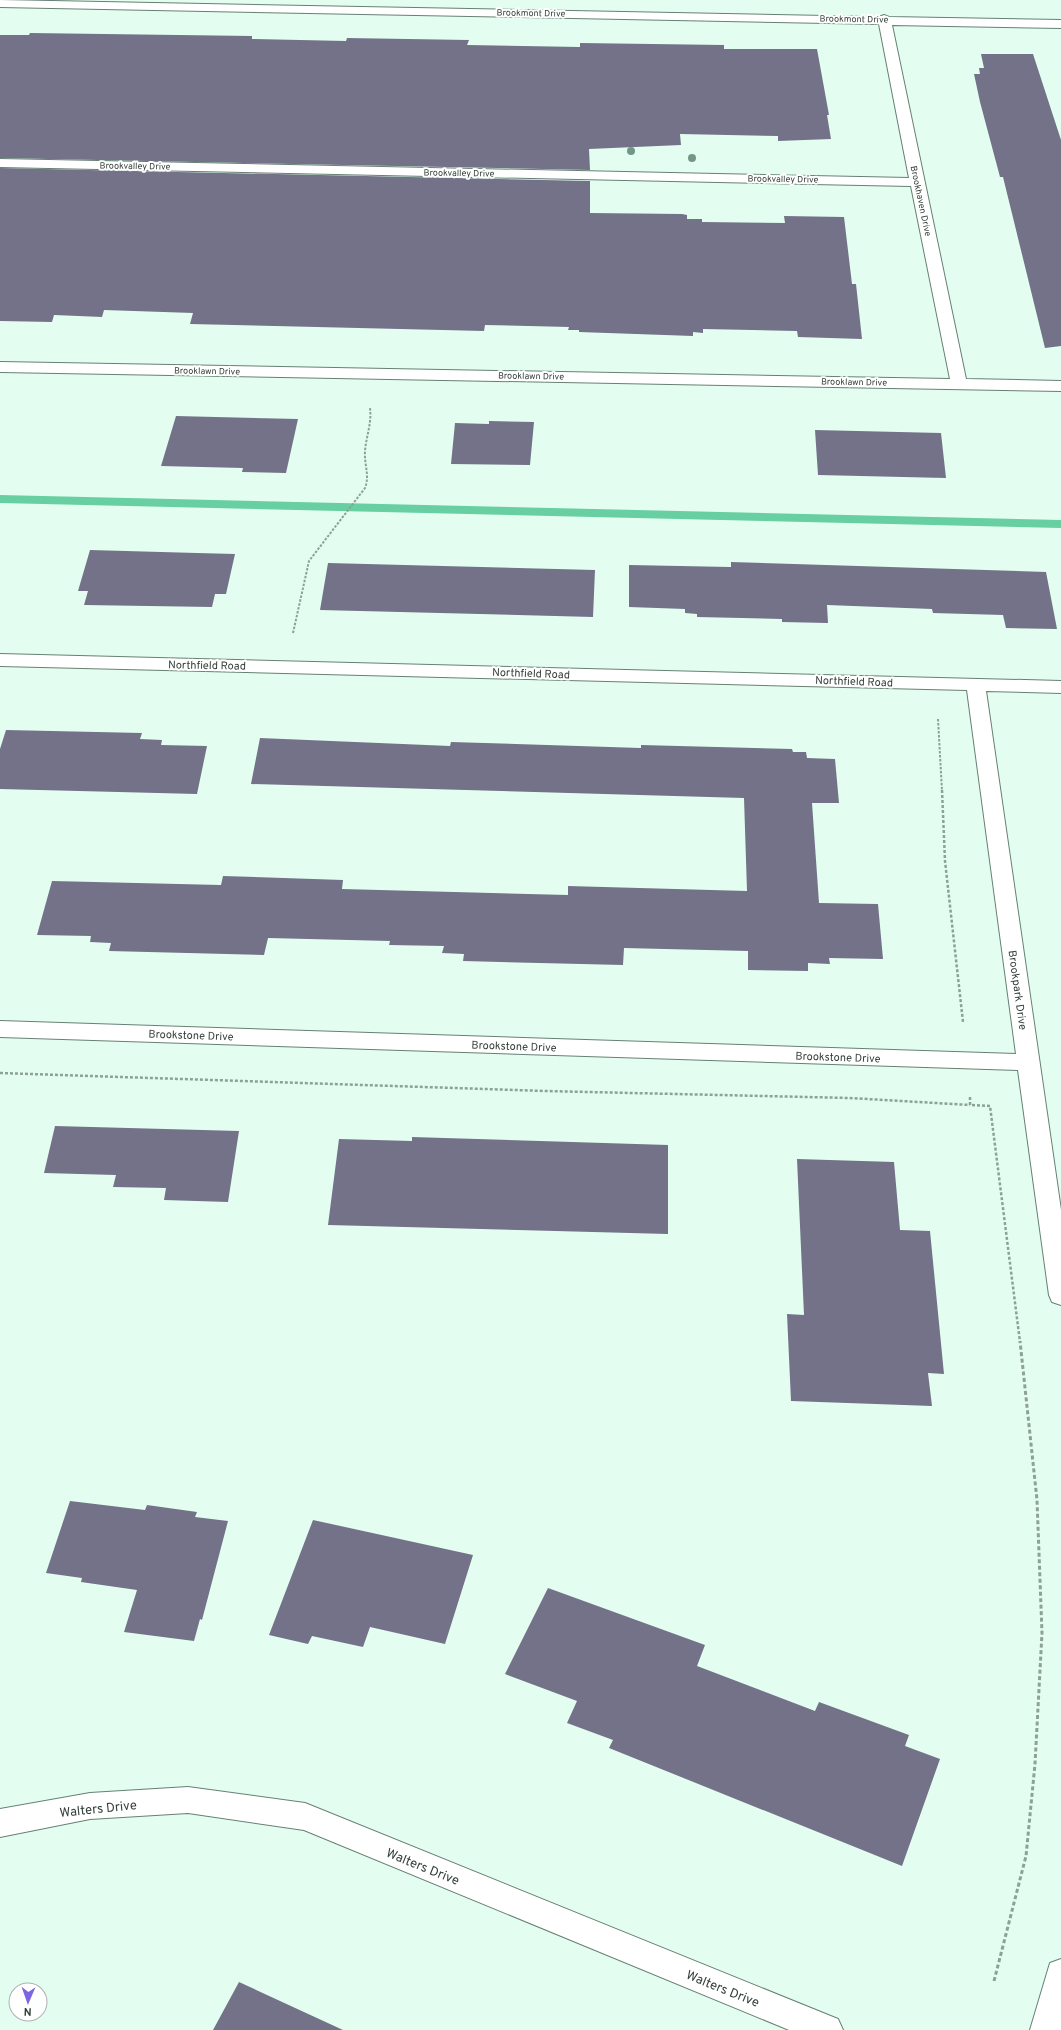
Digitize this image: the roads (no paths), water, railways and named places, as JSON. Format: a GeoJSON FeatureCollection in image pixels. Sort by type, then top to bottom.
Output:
{"type":"FeatureCollection","features":[{"type":"Feature","properties":{"kind":"street","name":"Brookmont Drive"},"geometry":{"type":"LineString","coordinates":[[0,3],[884,19],[1061,24]]}},
{"type":"Feature","properties":{"kind":"street","name":"Brookhaven Drive"},"geometry":{"type":"LineString","coordinates":[[884,19],[959,384]]}},
{"type":"Feature","properties":{"kind":"street","name":"Brookvalley Drive"},"geometry":{"type":"LineString","coordinates":[[0,163],[918,182]]}},
{"type":"Feature","properties":{"kind":"street","name":"Brooklawn Drive"},"geometry":{"type":"LineString","coordinates":[[0,367],[1061,386]]}},
{"type":"Feature","properties":{"kind":"street","name":"Northfield Road"},"geometry":{"type":"LineString","coordinates":[[0,660],[286,666],[1061,687]]}},
{"type":"Feature","properties":{"kind":"street","name":"Brookpark Drive"},"geometry":{"type":"LineString","coordinates":[[976,685],[1061,1295]]}},
{"type":"Feature","properties":{"kind":"street","name":"Brookstone Drive"},"geometry":{"type":"LineString","coordinates":[[0,1029],[1029,1062]]}},
{"type":"Feature","properties":{"kind":"street","name":"Walters Drive"},"geometry":{"type":"LineString","coordinates":[[0,1823],[90,1806],[188,1800],[305,1818],[827,2030]]}},
{"type":"Feature","properties":{"kind":"street"},"geometry":{"type":"LineString","coordinates":[[1046,2030],[1061,1974]]}},
{"type":"Feature","properties":{"kind":"waterway"},"geometry":{"type":"LineString","coordinates":[[0,499],[1061,524]]}}]}
